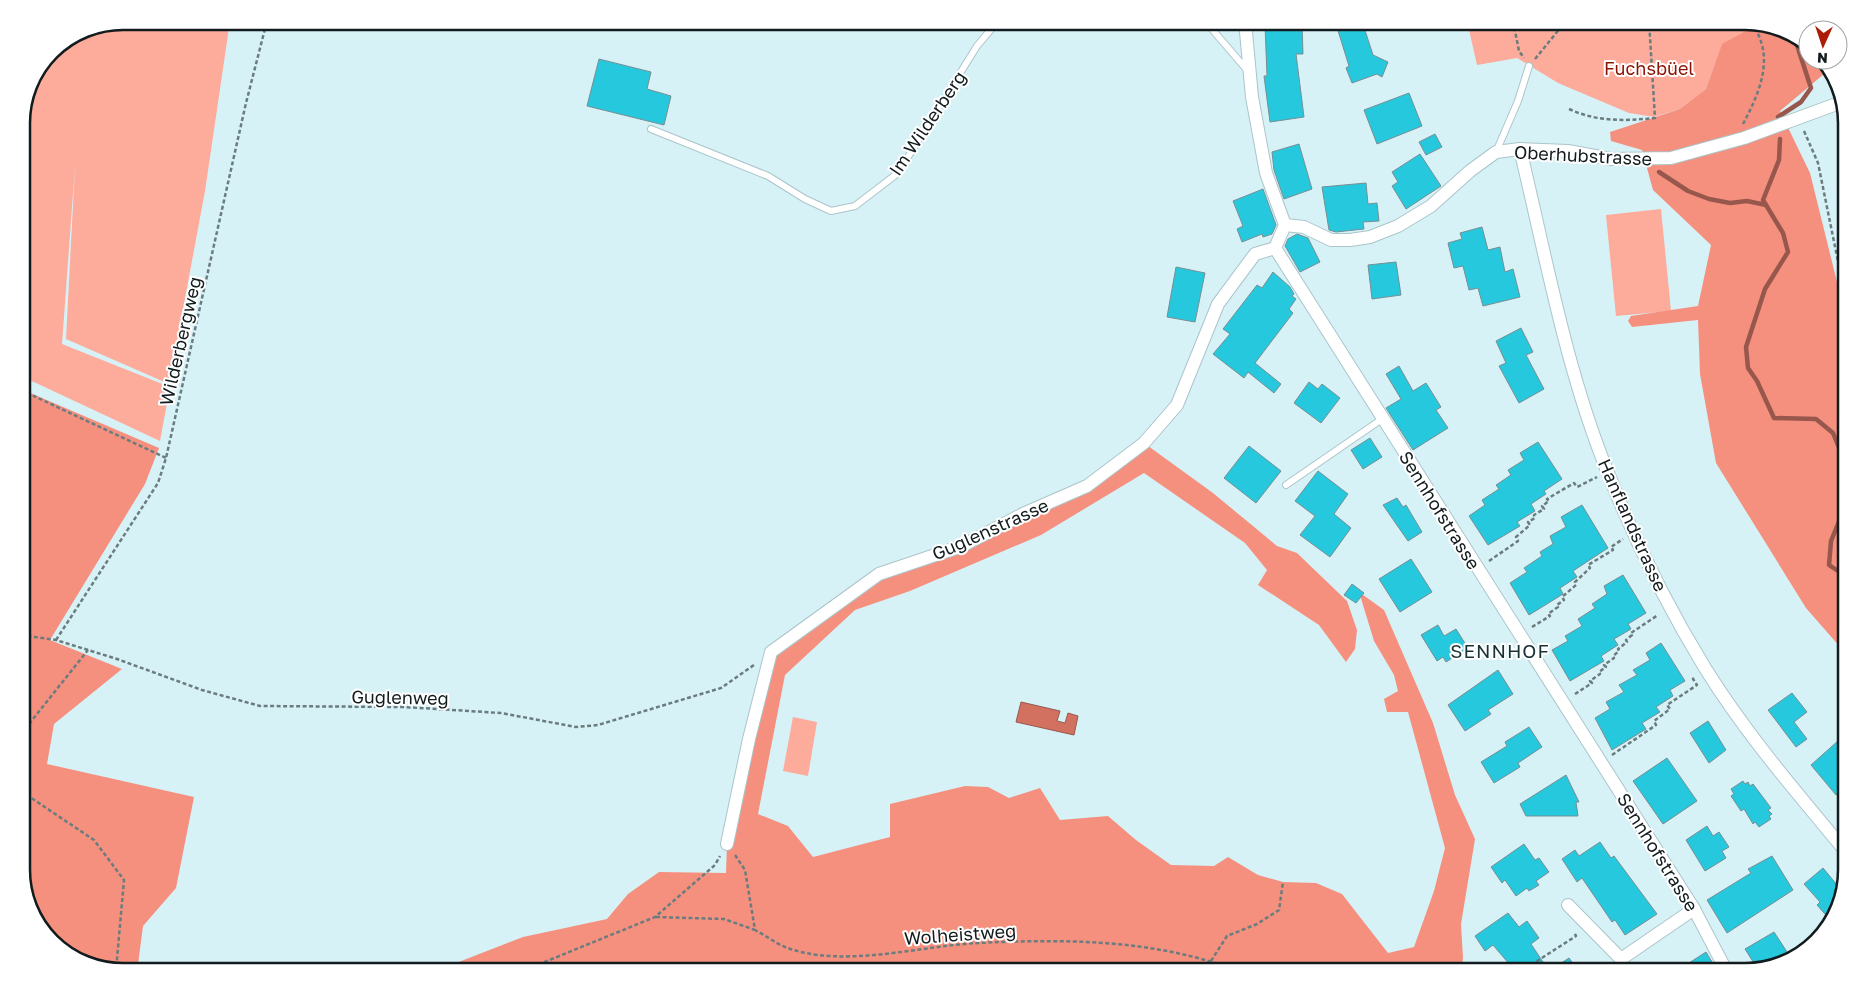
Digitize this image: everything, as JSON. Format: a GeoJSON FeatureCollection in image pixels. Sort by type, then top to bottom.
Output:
{"type":"FeatureCollection","features":[{"type":"Feature","properties":{"kind":"street"},"geometry":{"type":"LineString","coordinates":[[1246,30],[1250,72],[1266,174],[1285,225],[1275,248]]}},
{"type":"Feature","properties":{"kind":"street","name":"Oberhubstrasse"},"geometry":{"type":"LineString","coordinates":[[1285,225],[1304,227],[1331,240],[1350,240],[1384,233],[1431,206],[1470,171],[1496,152],[1520,149],[1568,151],[1612,159],[1671,158],[1744,138],[1836,104]]}},
{"type":"Feature","properties":{"kind":"street","name":"Hanflandstrasse"},"geometry":{"type":"LineString","coordinates":[[1520,149],[1576,382],[1607,472],[1633,533],[1670,607],[1706,669],[1770,760],[1838,842]]}},
{"type":"Feature","properties":{"kind":"street","name":"Sennhofstrasse"},"geometry":{"type":"LineString","coordinates":[[1275,248],[1694,910],[1722,963]]}},
{"type":"Feature","properties":{"kind":"street","name":"Guglenstrasse"},"geometry":{"type":"LineString","coordinates":[[771,652],[878,574],[962,546],[1023,514],[1087,486],[1144,443],[1177,405],[1218,304],[1255,254],[1275,248]]}},
{"type":"Feature","properties":{"kind":"street"},"geometry":{"type":"LineString","coordinates":[[727,844],[749,739],[771,652]]}},
{"type":"Feature","properties":{"kind":"street"},"geometry":{"type":"LineString","coordinates":[[1568,905],[1621,959],[1694,910]]}},
{"type":"Feature","properties":{"kind":"lane","name":"Im Wilderberg"},"geometry":{"type":"LineString","coordinates":[[651,129],[768,176],[805,199],[831,211],[855,206],[898,173],[977,46],[990,30]]}},
{"type":"Feature","properties":{"kind":"lane"},"geometry":{"type":"LineString","coordinates":[[1212,30],[1250,72]]}},
{"type":"Feature","properties":{"kind":"lane"},"geometry":{"type":"LineString","coordinates":[[1496,152],[1518,101],[1529,66]]}},
{"type":"Feature","properties":{"kind":"lane"},"geometry":{"type":"LineString","coordinates":[[1286,485],[1382,419]]}},
{"type":"Feature","properties":{"kind":"path","name":"Wilderbergweg"},"geometry":{"type":"LineString","coordinates":[[56,640],[158,483],[166,458],[246,103],[265,30]]}},
{"type":"Feature","properties":{"kind":"path"},"geometry":{"type":"LineString","coordinates":[[1515,30],[1520,51],[1529,66],[1558,30]]}},
{"type":"Feature","properties":{"kind":"path"},"geometry":{"type":"LineString","coordinates":[[1569,109],[1587,117],[1607,120],[1656,118],[1651,30]]}},
{"type":"Feature","properties":{"kind":"path"},"geometry":{"type":"LineString","coordinates":[[1744,138],[1742,124],[1765,71],[1759,34],[1757,31]]}},
{"type":"Feature","properties":{"kind":"path"},"geometry":{"type":"LineString","coordinates":[[1799,118],[1818,163],[1838,260]]}},
{"type":"Feature","properties":{"kind":"path"},"geometry":{"type":"LineString","coordinates":[[30,394],[166,458]]}},
{"type":"Feature","properties":{"kind":"path"},"geometry":{"type":"LineString","coordinates":[[1495,557],[1518,541],[1516,538],[1530,525],[1528,522],[1535,518],[1534,515],[1544,509],[1542,506],[1549,501],[1547,499],[1574,482],[1577,487],[1607,472]]}},
{"type":"Feature","properties":{"kind":"path"},"geometry":{"type":"LineString","coordinates":[[1536,624],[1550,616],[1548,614],[1564,600],[1562,597],[1576,585],[1575,582],[1590,568],[1588,564],[1613,550],[1611,547],[1633,533]]}},
{"type":"Feature","properties":{"kind":"path"},"geometry":{"type":"LineString","coordinates":[[1579,692],[1600,674],[1599,672],[1606,667],[1604,664],[1619,651],[1618,649],[1628,642],[1626,640],[1632,635],[1631,633],[1670,607]]}},
{"type":"Feature","properties":{"kind":"path","name":"Guglenweg"},"geometry":{"type":"LineString","coordinates":[[30,636],[56,640],[202,690],[260,706],[404,707],[501,713],[576,727],[598,725],[721,688],[771,652]]}},
{"type":"Feature","properties":{"kind":"path"},"geometry":{"type":"LineString","coordinates":[[30,724],[88,650]]}},
{"type":"Feature","properties":{"kind":"path"},"geometry":{"type":"LineString","coordinates":[[1622,748],[1656,725],[1654,721],[1670,709],[1667,705],[1697,685],[1693,679],[1706,669]]}},
{"type":"Feature","properties":{"kind":"path"},"geometry":{"type":"LineString","coordinates":[[30,796],[94,840],[124,880],[117,962]]}},
{"type":"Feature","properties":{"kind":"path"},"geometry":{"type":"LineString","coordinates":[[542,963],[654,917],[715,865]]}},
{"type":"Feature","properties":{"kind":"path"},"geometry":{"type":"LineString","coordinates":[[741,865],[745,870],[755,930]]}},
{"type":"Feature","properties":{"kind":"path"},"geometry":{"type":"LineString","coordinates":[[1211,961],[1228,936],[1257,924],[1279,910],[1283,882]]}},
{"type":"Feature","properties":{"kind":"path","name":"Wolheistweg"},"geometry":{"type":"LineString","coordinates":[[654,917],[724,919],[755,930],[785,947],[821,955],[859,955],[977,944],[1075,942],[1136,945],[1184,954],[1215,963]]}},
{"type":"Feature","properties":{"kind":"path"},"geometry":{"type":"LineString","coordinates":[[1534,963],[1576,936],[1569,925],[1580,917]]}},
{"type":"Feature","properties":{"kind":"green space"},"geometry":{"type":"Polygon","coordinates":[[[123,30],[229,30],[205,191],[169,384],[66,339],[75,166],[62,344],[170,387],[160,441],[30,380],[30,117],[33,99],[46,71],[57,57],[77,42],[93,35],[123,30]]]}},
{"type":"Feature","properties":{"kind":"green space","name":"Fuchsbüel"},"geometry":{"type":"Polygon","coordinates":[[[1469,30],[1744,30],[1722,45],[1706,89],[1680,109],[1654,117],[1629,113],[1558,83],[1517,58],[1477,65],[1469,30]]]}},
{"type":"Feature","properties":{"kind":"green space"},"geometry":{"type":"Polygon","coordinates":[[[1661,209],[1671,311],[1616,316],[1606,215],[1661,209]]]}},
{"type":"Feature","properties":{"kind":"green space"},"geometry":{"type":"Polygon","coordinates":[[[793,717],[817,722],[808,776],[783,771],[793,717]]]}},
{"type":"Feature","properties":{"kind":"shaded area"},"geometry":{"type":"Polygon","coordinates":[[[1744,30],[1775,35],[1798,47],[1798,70],[1821,70],[1824,74],[1780,111],[1810,173],[1838,286],[1838,645],[1806,608],[1716,463],[1700,374],[1698,320],[1632,327],[1628,321],[1631,316],[1698,306],[1711,245],[1653,190],[1642,150],[1611,141],[1610,132],[1680,109],[1706,89],[1722,44],[1744,30]]]}},
{"type":"Feature","properties":{"kind":"shaded area"},"geometry":{"type":"Polygon","coordinates":[[[30,393],[159,448],[145,484],[50,640],[122,669],[54,724],[47,764],[194,797],[176,888],[143,926],[138,963],[99,960],[71,947],[53,931],[40,911],[32,888],[30,876],[30,393]]]}},
{"type":"Feature","properties":{"kind":"shaded area"},"geometry":{"type":"Polygon","coordinates":[[[1144,443],[1213,493],[1277,546],[1297,553],[1347,601],[1357,630],[1355,649],[1346,662],[1319,625],[1258,585],[1267,570],[1245,543],[1144,473],[1041,535],[910,591],[855,610],[785,675],[758,814],[788,826],[813,857],[890,837],[890,804],[965,786],[988,787],[1009,798],[1040,788],[1060,820],[1108,816],[1136,840],[1171,865],[1214,866],[1228,857],[1258,875],[1283,882],[1316,883],[1342,894],[1388,953],[1414,947],[1434,891],[1445,848],[1408,712],[1387,712],[1384,699],[1398,691],[1394,675],[1374,641],[1359,592],[1384,610],[1433,723],[1455,795],[1475,839],[1461,924],[1462,963],[456,963],[523,937],[607,919],[628,894],[659,872],[726,873],[727,844],[771,652],[879,574],[962,546],[1087,486],[1144,443]]]}},
{"type":"Feature","properties":{"kind":"shaded area"},"geometry":{"type":"Polygon","coordinates":[[[1021,702],[1060,711],[1057,721],[1065,723],[1068,713],[1078,716],[1074,735],[1016,722],[1021,702]]]}},
{"type":"Feature","properties":{"kind":"building"},"geometry":{"type":"Polygon","coordinates":[[[1265,30],[1302,30],[1303,54],[1296,54],[1304,117],[1270,122],[1264,76],[1267,76],[1265,30]]]}},
{"type":"Feature","properties":{"kind":"building"},"geometry":{"type":"Polygon","coordinates":[[[1338,30],[1365,30],[1373,55],[1388,62],[1382,77],[1377,74],[1352,83],[1346,68],[1349,66],[1338,30]]]}},
{"type":"Feature","properties":{"kind":"building"},"geometry":{"type":"Polygon","coordinates":[[[599,59],[651,72],[647,89],[671,96],[664,125],[587,106],[599,59]]]}},
{"type":"Feature","properties":{"kind":"building"},"geometry":{"type":"Polygon","coordinates":[[[1409,93],[1422,126],[1377,144],[1364,110],[1409,93]]]}},
{"type":"Feature","properties":{"kind":"building"},"geometry":{"type":"Polygon","coordinates":[[[1435,134],[1442,147],[1426,155],[1419,142],[1435,134]]]}},
{"type":"Feature","properties":{"kind":"building"},"geometry":{"type":"Polygon","coordinates":[[[1299,144],[1312,189],[1284,199],[1274,170],[1272,152],[1299,144]]]}},
{"type":"Feature","properties":{"kind":"building"},"geometry":{"type":"Polygon","coordinates":[[[1420,154],[1441,186],[1406,209],[1392,186],[1398,182],[1392,172],[1420,154]]]}},
{"type":"Feature","properties":{"kind":"building"},"geometry":{"type":"Polygon","coordinates":[[[1366,183],[1368,204],[1377,203],[1379,221],[1363,222],[1364,229],[1336,232],[1329,230],[1322,187],[1366,183]]]}},
{"type":"Feature","properties":{"kind":"building"},"geometry":{"type":"Polygon","coordinates":[[[1263,189],[1276,225],[1272,234],[1263,237],[1262,234],[1242,242],[1237,229],[1243,226],[1233,201],[1263,189]]]}},
{"type":"Feature","properties":{"kind":"building"},"geometry":{"type":"Polygon","coordinates":[[[1482,227],[1488,250],[1500,247],[1505,272],[1513,269],[1520,297],[1483,306],[1478,288],[1469,290],[1463,266],[1454,268],[1448,243],[1462,239],[1460,233],[1482,227]]]}},
{"type":"Feature","properties":{"kind":"building"},"geometry":{"type":"Polygon","coordinates":[[[1297,234],[1308,238],[1320,262],[1300,272],[1285,246],[1288,239],[1297,234]]]}},
{"type":"Feature","properties":{"kind":"building"},"geometry":{"type":"Polygon","coordinates":[[[1396,262],[1401,295],[1372,299],[1368,265],[1396,262]]]}},
{"type":"Feature","properties":{"kind":"building"},"geometry":{"type":"Polygon","coordinates":[[[1176,267],[1205,273],[1195,322],[1167,317],[1176,267]]]}},
{"type":"Feature","properties":{"kind":"building"},"geometry":{"type":"Polygon","coordinates":[[[1273,272],[1290,287],[1294,294],[1292,296],[1296,299],[1289,309],[1293,313],[1255,363],[1281,384],[1274,393],[1248,372],[1244,378],[1213,354],[1230,334],[1223,329],[1257,285],[1262,288],[1273,272]]]}},
{"type":"Feature","properties":{"kind":"building"},"geometry":{"type":"Polygon","coordinates":[[[1521,328],[1533,352],[1526,355],[1544,389],[1519,403],[1499,366],[1506,363],[1496,341],[1521,328]]]}},
{"type":"Feature","properties":{"kind":"building"},"geometry":{"type":"Polygon","coordinates":[[[1399,366],[1413,391],[1426,383],[1441,407],[1436,410],[1448,428],[1413,450],[1386,408],[1401,399],[1386,374],[1399,366]]]}},
{"type":"Feature","properties":{"kind":"building"},"geometry":{"type":"Polygon","coordinates":[[[1309,382],[1318,389],[1322,384],[1340,398],[1321,423],[1294,403],[1309,382]]]}},
{"type":"Feature","properties":{"kind":"building"},"geometry":{"type":"Polygon","coordinates":[[[1370,438],[1382,457],[1363,469],[1351,450],[1370,438]]]}},
{"type":"Feature","properties":{"kind":"building"},"geometry":{"type":"Polygon","coordinates":[[[1538,442],[1562,479],[1544,491],[1546,494],[1531,504],[1535,511],[1517,522],[1520,526],[1488,545],[1469,516],[1485,505],[1482,500],[1499,489],[1496,485],[1511,475],[1508,470],[1524,460],[1520,453],[1538,442]]]}},
{"type":"Feature","properties":{"kind":"building"},"geometry":{"type":"Polygon","coordinates":[[[1249,446],[1281,471],[1256,503],[1224,478],[1249,446]]]}},
{"type":"Feature","properties":{"kind":"building"},"geometry":{"type":"Polygon","coordinates":[[[1318,471],[1348,494],[1334,514],[1351,528],[1330,557],[1300,535],[1315,516],[1295,501],[1318,471]]]}},
{"type":"Feature","properties":{"kind":"building"},"geometry":{"type":"Polygon","coordinates":[[[1397,498],[1403,507],[1406,505],[1422,532],[1408,541],[1383,505],[1397,498]]]}},
{"type":"Feature","properties":{"kind":"building"},"geometry":{"type":"Polygon","coordinates":[[[1582,505],[1608,548],[1573,571],[1577,577],[1560,588],[1563,594],[1529,615],[1510,583],[1527,572],[1524,568],[1542,556],[1540,552],[1553,544],[1550,536],[1566,527],[1561,517],[1582,505]]]}},
{"type":"Feature","properties":{"kind":"building"},"geometry":{"type":"Polygon","coordinates":[[[1411,559],[1432,592],[1400,612],[1379,579],[1411,559]]]}},
{"type":"Feature","properties":{"kind":"building"},"geometry":{"type":"Polygon","coordinates":[[[1623,575],[1646,613],[1628,624],[1631,629],[1614,639],[1618,645],[1601,656],[1604,661],[1570,681],[1552,650],[1568,641],[1565,636],[1582,626],[1578,619],[1595,608],[1592,604],[1607,594],[1604,586],[1623,575]]]}},
{"type":"Feature","properties":{"kind":"building"},"geometry":{"type":"Polygon","coordinates":[[[1352,584],[1364,593],[1356,603],[1344,595],[1352,584]]]}},
{"type":"Feature","properties":{"kind":"building"},"geometry":{"type":"Polygon","coordinates":[[[1438,625],[1444,636],[1456,629],[1468,648],[1446,662],[1443,657],[1437,661],[1421,635],[1438,625]]]}},
{"type":"Feature","properties":{"kind":"building"},"geometry":{"type":"Polygon","coordinates":[[[1661,643],[1685,681],[1670,690],[1673,696],[1656,707],[1660,712],[1642,723],[1646,729],[1612,750],[1595,718],[1610,709],[1606,702],[1624,692],[1619,685],[1637,675],[1633,670],[1650,660],[1646,653],[1661,643]]]}},
{"type":"Feature","properties":{"kind":"building"},"geometry":{"type":"Polygon","coordinates":[[[1498,670],[1513,694],[1488,710],[1491,714],[1465,731],[1448,705],[1498,670]]]}},
{"type":"Feature","properties":{"kind":"building"},"geometry":{"type":"Polygon","coordinates":[[[1792,693],[1807,712],[1794,722],[1807,739],[1796,747],[1768,710],[1792,693]]]}},
{"type":"Feature","properties":{"kind":"building"},"geometry":{"type":"Polygon","coordinates":[[[1708,721],[1726,750],[1709,763],[1690,733],[1708,721]]]}},
{"type":"Feature","properties":{"kind":"building"},"geometry":{"type":"Polygon","coordinates":[[[1529,727],[1542,747],[1518,763],[1520,767],[1494,783],[1481,762],[1507,746],[1505,742],[1529,727]]]}},
{"type":"Feature","properties":{"kind":"building"},"geometry":{"type":"Polygon","coordinates":[[[1838,741],[1838,793],[1836,795],[1811,765],[1838,741]]]}},
{"type":"Feature","properties":{"kind":"building"},"geometry":{"type":"Polygon","coordinates":[[[1667,758],[1697,801],[1663,824],[1633,781],[1667,758]]]}},
{"type":"Feature","properties":{"kind":"building"},"geometry":{"type":"Polygon","coordinates":[[[1566,775],[1579,802],[1576,802],[1578,816],[1526,816],[1520,804],[1566,775]]]}},
{"type":"Feature","properties":{"kind":"building"},"geometry":{"type":"Polygon","coordinates":[[[1743,781],[1745,784],[1748,782],[1750,786],[1753,784],[1771,808],[1768,810],[1772,814],[1769,816],[1771,819],[1759,827],[1755,822],[1753,824],[1744,809],[1741,811],[1731,796],[1734,794],[1731,789],[1743,781]]]}},
{"type":"Feature","properties":{"kind":"building"},"geometry":{"type":"Polygon","coordinates":[[[1707,826],[1713,836],[1719,832],[1729,847],[1722,851],[1726,858],[1705,871],[1686,840],[1707,826]]]}},
{"type":"Feature","properties":{"kind":"building"},"geometry":{"type":"Polygon","coordinates":[[[1600,842],[1611,858],[1614,856],[1657,914],[1625,935],[1615,920],[1612,922],[1582,878],[1577,882],[1562,859],[1575,850],[1579,856],[1600,842]]]}},
{"type":"Feature","properties":{"kind":"building"},"geometry":{"type":"Polygon","coordinates":[[[1524,844],[1535,860],[1539,858],[1549,872],[1536,881],[1539,885],[1529,891],[1527,888],[1516,896],[1505,880],[1502,883],[1491,867],[1524,844]]]}},
{"type":"Feature","properties":{"kind":"building"},"geometry":{"type":"Polygon","coordinates":[[[1772,856],[1793,890],[1727,933],[1707,900],[1751,873],[1748,869],[1772,856]]]}},
{"type":"Feature","properties":{"kind":"building"},"geometry":{"type":"Polygon","coordinates":[[[1823,868],[1837,884],[1833,900],[1826,915],[1817,905],[1820,902],[1804,884],[1823,868]]]}},
{"type":"Feature","properties":{"kind":"building"},"geometry":{"type":"Polygon","coordinates":[[[1508,913],[1519,927],[1527,921],[1539,938],[1531,944],[1544,963],[1508,963],[1493,945],[1485,951],[1475,936],[1508,913]]]}},
{"type":"Feature","properties":{"kind":"building"},"geometry":{"type":"Polygon","coordinates":[[[1774,932],[1787,953],[1769,960],[1753,962],[1745,949],[1774,932]]]}},
{"type":"Feature","properties":{"kind":"building"},"geometry":{"type":"Polygon","coordinates":[[[1706,952],[1713,963],[1689,963],[1706,952]]]}},
{"type":"Feature","properties":{"kind":"building"},"geometry":{"type":"Polygon","coordinates":[[[1569,958],[1573,963],[1561,963],[1569,958]]]}},
{"type":"Feature","properties":{"kind":"waterway"},"geometry":{"type":"LineString","coordinates":[[1778,117],[1801,102],[1811,88],[1797,46]]}},
{"type":"Feature","properties":{"kind":"waterway"},"geometry":{"type":"LineString","coordinates":[[1780,139],[1779,160],[1763,200],[1783,233],[1788,252],[1765,289],[1746,347],[1748,368],[1757,381],[1774,418],[1816,419],[1833,433],[1838,445]]}},
{"type":"Feature","properties":{"kind":"waterway"},"geometry":{"type":"LineString","coordinates":[[1659,172],[1688,191],[1709,199],[1730,203],[1747,201],[1766,205]]}},
{"type":"Feature","properties":{"kind":"waterway"},"geometry":{"type":"LineString","coordinates":[[1838,524],[1831,541],[1829,565],[1838,571]]}},
{"type":"Feature","properties":{"kind":"district","name":"SENNHOF"},"geometry":{"type":"Point","coordinates":[1500,650]}}]}
